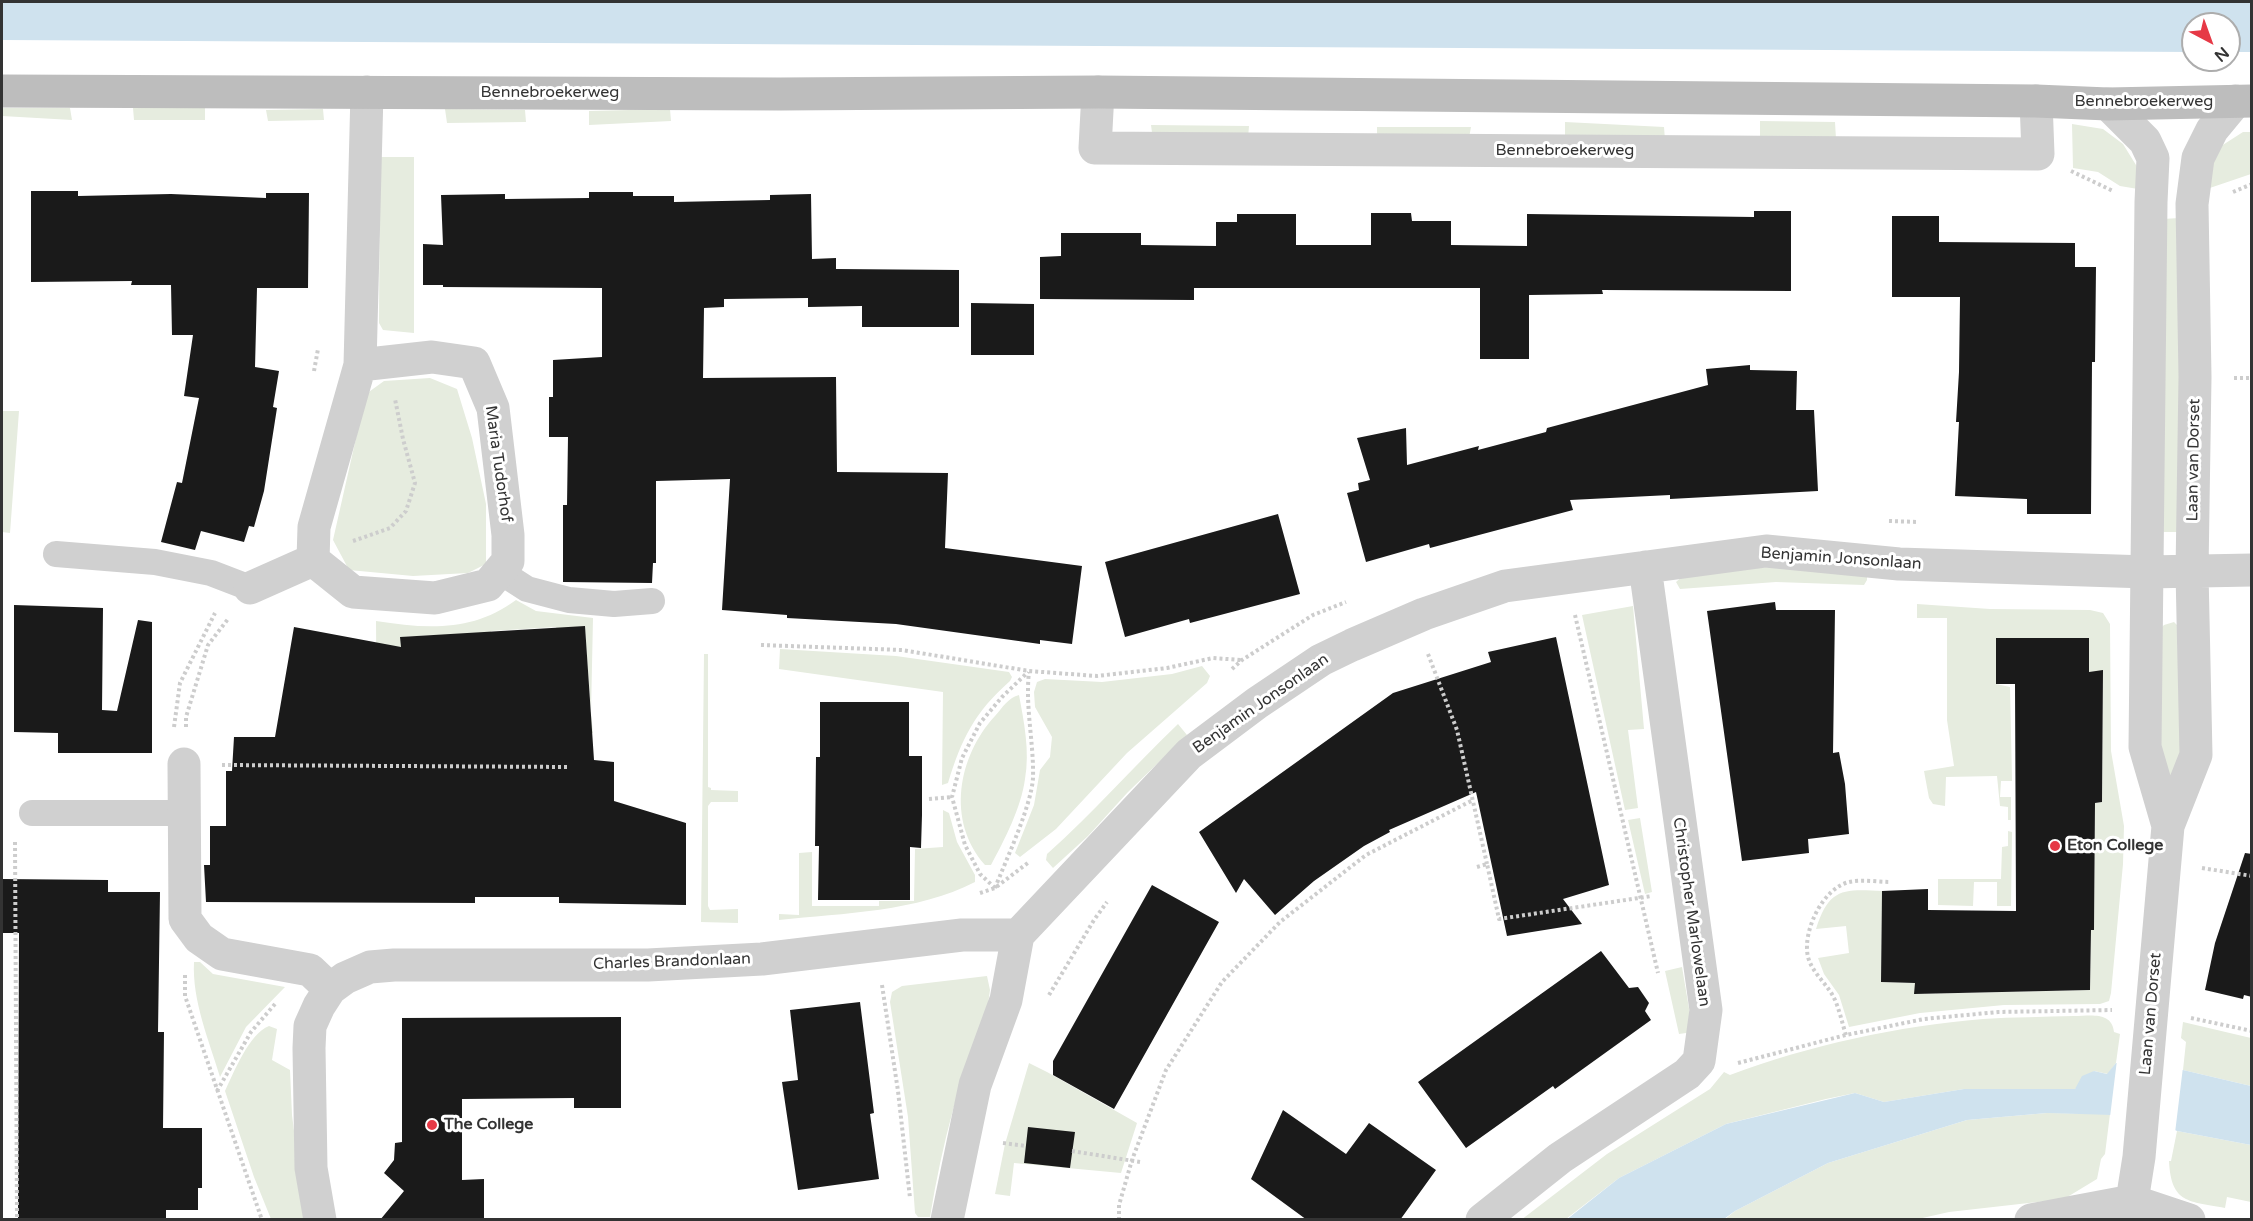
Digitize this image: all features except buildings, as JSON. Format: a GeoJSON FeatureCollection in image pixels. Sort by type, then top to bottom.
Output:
{"type":"FeatureCollection","features":[{"type":"Feature","properties":{"kind":"street","name":"Bennebroekerweg"},"geometry":{"type":"LineString","coordinates":[[2,91],[792,94],[1098,92],[2036,101],[2108,104],[2244,101]]}},
{"type":"Feature","properties":{"kind":"street"},"geometry":{"type":"LineString","coordinates":[[313,560],[314,527],[360,365],[367,92]]}},
{"type":"Feature","properties":{"kind":"street","name":"Bennebroekerweg"},"geometry":{"type":"LineString","coordinates":[[1098,92],[1095,147],[2038,154],[2036,101]]}},
{"type":"Feature","properties":{"kind":"street","name":"Laan van Dorset"},"geometry":{"type":"LineString","coordinates":[[2133,1210],[2168,826],[2196,755],[2192,572],[2195,377],[2192,204],[2198,158],[2212,130],[2244,101]]}},
{"type":"Feature","properties":{"kind":"street","name":"Laan van Dorset"},"geometry":{"type":"LineString","coordinates":[[2108,104],[2145,141],[2154,158],[2151,202],[2145,747],[2168,826]]}},
{"type":"Feature","properties":{"kind":"street","name":"Maria Tudorhof"},"geometry":{"type":"LineString","coordinates":[[360,365],[432,357],[474,363],[493,408],[508,535],[508,561],[499,571]]}},
{"type":"Feature","properties":{"kind":"street","name":"Benjamin Jonsonlaan"},"geometry":{"type":"LineString","coordinates":[[1018,935],[1189,754],[1257,703],[1321,660],[1424,614],[1505,586],[1766,551],[1899,564],[2147,573],[2223,569],[2252,570]]}},
{"type":"Feature","properties":{"kind":"street"},"geometry":{"type":"LineString","coordinates":[[313,560],[353,592],[435,598],[488,585],[499,571]]}},
{"type":"Feature","properties":{"kind":"street"},"geometry":{"type":"LineString","coordinates":[[250,588],[313,560]]}},
{"type":"Feature","properties":{"kind":"street","name":"Christopher Marlowelaan"},"geometry":{"type":"LineString","coordinates":[[1645,567],[1706,1010],[1699,1061]]}},
{"type":"Feature","properties":{"kind":"street"},"geometry":{"type":"LineString","coordinates":[[184,764],[185,919],[199,938],[222,954],[320,979]]}},
{"type":"Feature","properties":{"kind":"street","name":"Charles Brandonlaan"},"geometry":{"type":"LineString","coordinates":[[320,1220],[311,1168],[309,1048],[310,1026],[319,1006],[320,979],[345,978],[370,967],[394,965],[659,965],[762,959],[962,935],[1018,935]]}},
{"type":"Feature","properties":{"kind":"street"},"geometry":{"type":"LineString","coordinates":[[947,1220],[975,1085],[1006,1000],[1018,935]]}},
{"type":"Feature","properties":{"kind":"street"},"geometry":{"type":"LineString","coordinates":[[1482,1220],[1560,1158],[1687,1074],[1699,1061]]}},
{"type":"Feature","properties":{"kind":"street"},"geometry":{"type":"LineString","coordinates":[[2031,1220],[2133,1210],[2189,1220]]}},
{"type":"Feature","properties":{"kind":"lane"},"geometry":{"type":"LineString","coordinates":[[56,554],[155,562],[211,573],[250,588]]}},
{"type":"Feature","properties":{"kind":"lane"},"geometry":{"type":"LineString","coordinates":[[499,571],[527,589],[569,600],[614,604],[652,602]]}},
{"type":"Feature","properties":{"kind":"lane"},"geometry":{"type":"LineString","coordinates":[[32,813],[184,813]]}},
{"type":"Feature","properties":{"kind":"path"},"geometry":{"type":"LineString","coordinates":[[313,560],[333,548],[390,528],[406,511],[415,483],[393,385],[393,362]]}},
{"type":"Feature","properties":{"kind":"path"},"geometry":{"type":"LineString","coordinates":[[1884,520],[1919,522]]}},
{"type":"Feature","properties":{"kind":"path"},"geometry":{"type":"LineString","coordinates":[[184,764],[186,717],[208,645],[250,588]]}},
{"type":"Feature","properties":{"kind":"path"},"geometry":{"type":"LineString","coordinates":[[1341,603],[1352,600]]}},
{"type":"Feature","properties":{"kind":"path"},"geometry":{"type":"LineString","coordinates":[[1574,610],[1659,975]]}},
{"type":"Feature","properties":{"kind":"path"},"geometry":{"type":"LineString","coordinates":[[215,613],[180,683],[170,755],[184,764],[569,767]]}},
{"type":"Feature","properties":{"kind":"path"},"geometry":{"type":"LineString","coordinates":[[761,645],[902,650],[1029,671],[1097,676],[1167,668],[1213,658],[1242,660]]}},
{"type":"Feature","properties":{"kind":"path"},"geometry":{"type":"LineString","coordinates":[[1427,651],[1457,730],[1499,919],[1688,891]]}},
{"type":"Feature","properties":{"kind":"path"},"geometry":{"type":"LineString","coordinates":[[1029,671],[1027,691],[1033,780],[1024,813],[995,888],[980,874],[965,845],[952,797],[962,758],[980,723],[1002,697],[1029,671]]}},
{"type":"Feature","properties":{"kind":"path"},"geometry":{"type":"LineString","coordinates":[[929,799],[952,797]]}},
{"type":"Feature","properties":{"kind":"path"},"geometry":{"type":"LineString","coordinates":[[1119,1220],[1119,1205],[1132,1160],[1167,1070],[1222,982],[1280,922],[1366,855],[1473,800]]}},
{"type":"Feature","properties":{"kind":"path"},"geometry":{"type":"LineString","coordinates":[[17,1220],[15,813],[32,813]]}},
{"type":"Feature","properties":{"kind":"path"},"geometry":{"type":"LineString","coordinates":[[2166,861],[2252,876]]}},
{"type":"Feature","properties":{"kind":"path"},"geometry":{"type":"LineString","coordinates":[[1477,867],[1486,864]]}},
{"type":"Feature","properties":{"kind":"path"},"geometry":{"type":"LineString","coordinates":[[1846,1035],[1833,997],[1817,976],[1808,957],[1807,934],[1814,913],[1838,886],[1851,881],[1891,882]]}},
{"type":"Feature","properties":{"kind":"path"},"geometry":{"type":"LineString","coordinates":[[1048,999],[1107,901]]}},
{"type":"Feature","properties":{"kind":"path"},"geometry":{"type":"LineString","coordinates":[[199,938],[185,962],[185,996],[262,1220]]}},
{"type":"Feature","properties":{"kind":"path"},"geometry":{"type":"LineString","coordinates":[[217,1091],[251,1032],[265,1014],[320,979]]}},
{"type":"Feature","properties":{"kind":"path"},"geometry":{"type":"LineString","coordinates":[[892,982],[882,984],[898,1090],[910,1209]]}},
{"type":"Feature","properties":{"kind":"path"},"geometry":{"type":"LineString","coordinates":[[1699,1061],[1725,1067],[1756,1057],[1900,1023],[1966,1014],[2150,1023],[2252,1031]]}},
{"type":"Feature","properties":{"kind":"path"},"geometry":{"type":"LineString","coordinates":[[1072,1151],[1140,1162]]}},
{"type":"Feature","properties":{"kind":"shaded area"},"geometry":{"type":"Polygon","coordinates":[[[205,106],[205,120],[134,120],[133,108],[205,106]]]}},
{"type":"Feature","properties":{"kind":"shaded area"},"geometry":{"type":"Polygon","coordinates":[[[2,108],[70,108],[72,120],[2,116],[2,108]]]}},
{"type":"Feature","properties":{"kind":"shaded area"},"geometry":{"type":"Polygon","coordinates":[[[323,109],[324,120],[268,121],[266,110],[323,109]]]}},
{"type":"Feature","properties":{"kind":"shaded area"},"geometry":{"type":"Polygon","coordinates":[[[445,109],[525,110],[526,122],[447,123],[445,109]]]}},
{"type":"Feature","properties":{"kind":"shaded area"},"geometry":{"type":"Polygon","coordinates":[[[670,109],[671,121],[589,125],[589,111],[670,109]]]}},
{"type":"Feature","properties":{"kind":"shaded area"},"geometry":{"type":"Polygon","coordinates":[[[1760,121],[1835,122],[1836,139],[1760,139],[1760,121]]]}},
{"type":"Feature","properties":{"kind":"shaded area"},"geometry":{"type":"Polygon","coordinates":[[[1565,122],[1664,127],[1665,140],[1565,138],[1565,122]]]}},
{"type":"Feature","properties":{"kind":"shaded area"},"geometry":{"type":"Polygon","coordinates":[[[2072,124],[2103,129],[2123,144],[2136,165],[2138,189],[2120,186],[2098,172],[2073,168],[2072,124]]]}},
{"type":"Feature","properties":{"kind":"shaded area"},"geometry":{"type":"Polygon","coordinates":[[[1151,125],[1249,126],[1248,138],[1153,140],[1151,125]]]}},
{"type":"Feature","properties":{"kind":"shaded area"},"geometry":{"type":"Polygon","coordinates":[[[1377,127],[1471,127],[1469,138],[1377,137],[1377,127]]]}},
{"type":"Feature","properties":{"kind":"shaded area"},"geometry":{"type":"Polygon","coordinates":[[[2243,132],[2251,132],[2251,174],[2201,191],[2218,148],[2243,132]]]}},
{"type":"Feature","properties":{"kind":"shaded area"},"geometry":{"type":"Polygon","coordinates":[[[380,157],[414,157],[414,333],[383,330],[379,323],[380,157]]]}},
{"type":"Feature","properties":{"kind":"shaded area"},"geometry":{"type":"Polygon","coordinates":[[[2179,218],[2185,532],[2154,532],[2163,219],[2179,218]]]}},
{"type":"Feature","properties":{"kind":"shaded area"},"geometry":{"type":"Polygon","coordinates":[[[430,378],[457,389],[472,438],[486,504],[486,564],[468,573],[413,576],[349,570],[333,540],[366,394],[384,381],[430,378]]]}},
{"type":"Feature","properties":{"kind":"shaded area"},"geometry":{"type":"Polygon","coordinates":[[[2,411],[19,411],[10,533],[2,532],[2,411]]]}},
{"type":"Feature","properties":{"kind":"shaded area"},"geometry":{"type":"Polygon","coordinates":[[[1769,567],[1867,570],[1867,580],[1864,585],[1776,582],[1680,589],[1676,582],[1684,575],[1769,567]]]}},
{"type":"Feature","properties":{"kind":"shaded area"},"geometry":{"type":"Polygon","coordinates":[[[516,600],[536,611],[593,618],[591,713],[593,733],[519,733],[519,718],[591,712],[585,630],[558,632],[556,627],[491,631],[490,637],[434,635],[401,637],[403,666],[377,760],[376,621],[413,626],[449,626],[483,618],[516,600]]]}},
{"type":"Feature","properties":{"kind":"shaded area"},"geometry":{"type":"Polygon","coordinates":[[[1917,604],[1990,609],[2090,610],[2103,613],[2110,624],[2111,751],[2124,826],[2123,864],[2109,1001],[2100,1004],[2004,1005],[1920,1013],[1849,1027],[1839,995],[1824,974],[1818,958],[1849,953],[1846,926],[1816,929],[1826,905],[1832,898],[1847,891],[1882,891],[1881,982],[1915,983],[1915,994],[2090,990],[2091,930],[2094,929],[2095,803],[2102,802],[2103,671],[2089,672],[2089,639],[1996,638],[1996,684],[2010,687],[2012,781],[2001,781],[2000,797],[2011,797],[2011,820],[2008,820],[2008,807],[2000,806],[1997,776],[1946,777],[1945,806],[1933,804],[1929,798],[1924,771],[1954,766],[1947,720],[1947,618],[1917,618],[1917,604]]]}},
{"type":"Feature","properties":{"kind":"shaded area"},"geometry":{"type":"Polygon","coordinates":[[[1633,606],[1644,729],[1628,730],[1638,808],[1625,810],[1582,615],[1633,606]]]}},
{"type":"Feature","properties":{"kind":"shaded area"},"geometry":{"type":"Polygon","coordinates":[[[2174,622],[2184,632],[2184,738],[2173,784],[2156,746],[2157,632],[2164,625],[2174,622]]]}},
{"type":"Feature","properties":{"kind":"shaded area"},"geometry":{"type":"Polygon","coordinates":[[[780,649],[896,656],[1009,672],[1012,677],[978,715],[964,739],[948,783],[942,785],[943,692],[779,669],[780,649]]]}},
{"type":"Feature","properties":{"kind":"shaded area"},"geometry":{"type":"Polygon","coordinates":[[[704,654],[708,654],[708,787],[711,790],[738,791],[738,802],[711,802],[708,806],[708,906],[710,910],[738,909],[738,923],[701,922],[704,654]]]}},
{"type":"Feature","properties":{"kind":"shaded area"},"geometry":{"type":"Polygon","coordinates":[[[1202,666],[1210,676],[1207,683],[1127,753],[1056,829],[1020,857],[1015,853],[1034,805],[1040,770],[1050,757],[1052,737],[1035,707],[1034,692],[1037,682],[1045,679],[1102,682],[1172,674],[1202,666]]]}},
{"type":"Feature","properties":{"kind":"shaded area"},"geometry":{"type":"Polygon","coordinates":[[[1019,695],[1027,747],[1023,790],[1002,845],[991,865],[985,865],[973,848],[965,829],[961,809],[961,789],[965,769],[982,732],[1006,703],[1019,695]]]}},
{"type":"Feature","properties":{"kind":"shaded area"},"geometry":{"type":"Polygon","coordinates":[[[1178,724],[1187,735],[1128,792],[1088,836],[1053,868],[1046,860],[1047,854],[1178,724]]]}},
{"type":"Feature","properties":{"kind":"shaded area"},"geometry":{"type":"Polygon","coordinates":[[[943,810],[949,813],[957,842],[975,875],[975,882],[929,900],[880,910],[779,920],[779,914],[799,915],[799,853],[812,852],[812,906],[879,906],[879,901],[914,901],[915,849],[943,847],[943,810]]]}},
{"type":"Feature","properties":{"kind":"shaded area"},"geometry":{"type":"Polygon","coordinates":[[[1640,818],[1652,892],[1645,894],[1628,820],[1640,818]]]}},
{"type":"Feature","properties":{"kind":"shaded area"},"geometry":{"type":"Polygon","coordinates":[[[2008,831],[2012,832],[2011,906],[1997,906],[1997,882],[1974,882],[1973,906],[1938,905],[1938,879],[2001,879],[2002,847],[2008,846],[2008,831]]]}},
{"type":"Feature","properties":{"kind":"shaded area"},"geometry":{"type":"Polygon","coordinates":[[[194,962],[200,962],[213,974],[285,987],[246,1027],[220,1077],[198,1006],[194,962]]]}},
{"type":"Feature","properties":{"kind":"shaded area"},"geometry":{"type":"Polygon","coordinates":[[[1682,967],[1693,1032],[1679,1034],[1665,971],[1682,967]]]}},
{"type":"Feature","properties":{"kind":"shaded area"},"geometry":{"type":"Polygon","coordinates":[[[987,976],[990,990],[988,1004],[953,1109],[930,1217],[918,1217],[915,1213],[908,1117],[890,1002],[892,992],[902,986],[987,976]]]}},
{"type":"Feature","properties":{"kind":"shaded area"},"geometry":{"type":"Polygon","coordinates":[[[2093,1016],[2105,1018],[2112,1025],[2114,1032],[2120,1034],[2116,1063],[2108,1074],[2094,1071],[2075,1089],[1964,1089],[1884,1102],[1855,1093],[1826,1099],[1726,1124],[1619,1178],[1566,1219],[1521,1220],[1607,1154],[1710,1089],[1724,1072],[1730,1075],[1823,1046],[1919,1026],[1983,1019],[2093,1016]]]}},
{"type":"Feature","properties":{"kind":"shaded area"},"geometry":{"type":"Polygon","coordinates":[[[2183,1022],[2251,1038],[2251,1086],[2183,1070],[2186,1042],[2181,1038],[2183,1022]]]}},
{"type":"Feature","properties":{"kind":"shaded area"},"geometry":{"type":"Polygon","coordinates":[[[269,1026],[277,1029],[272,1060],[290,1070],[292,1115],[305,1219],[271,1219],[225,1091],[249,1045],[262,1030],[269,1026]]]}},
{"type":"Feature","properties":{"kind":"shaded area"},"geometry":{"type":"Polygon","coordinates":[[[1029,1063],[1137,1123],[1121,1173],[1014,1163],[1010,1196],[995,1194],[1005,1144],[1029,1063]]]}},
{"type":"Feature","properties":{"kind":"shaded area"},"geometry":{"type":"Polygon","coordinates":[[[2047,1113],[2110,1114],[2105,1154],[2101,1159],[2097,1179],[2064,1199],[1949,1212],[1918,1219],[1724,1220],[1735,1211],[1828,1163],[1967,1120],[2047,1113]]]}},
{"type":"Feature","properties":{"kind":"shaded area"},"geometry":{"type":"Polygon","coordinates":[[[2177,1131],[2251,1145],[2251,1202],[2227,1197],[2225,1208],[2201,1204],[2184,1198],[2178,1193],[2174,1186],[2169,1161],[2171,1161],[2177,1131]]]}},
{"type":"Feature","properties":{"kind":"water"},"geometry":{"type":"Polygon","coordinates":[[[2,2],[2251,2],[2252,52],[2241,52],[2241,12],[2181,12],[2181,52],[2,40],[2,2]]]}},
{"type":"Feature","properties":{"kind":"water"},"geometry":{"type":"Polygon","coordinates":[[[2116,1063],[2183,1070],[2251,1086],[2251,1145],[2177,1131],[2145,1116],[2047,1113],[1967,1120],[1828,1163],[1735,1211],[1724,1219],[1566,1220],[1619,1178],[1726,1124],[1855,1093],[1884,1102],[1964,1089],[2075,1089],[2082,1076],[2094,1071],[2107,1074],[2116,1063]]]}},
{"type":"Feature","properties":{"kind":"pier"},"geometry":{"type":"Polygon","coordinates":[[[2117,1060],[2183,1067],[2175,1133],[2144,1119],[2110,1117],[2117,1060]]]}},
{"type":"Feature","properties":{"kind":"place","name":"Eton College"},"geometry":{"type":"Point","coordinates":[2055,846]}},
{"type":"Feature","properties":{"kind":"place","name":"The College"},"geometry":{"type":"Point","coordinates":[432,1125]}}]}
